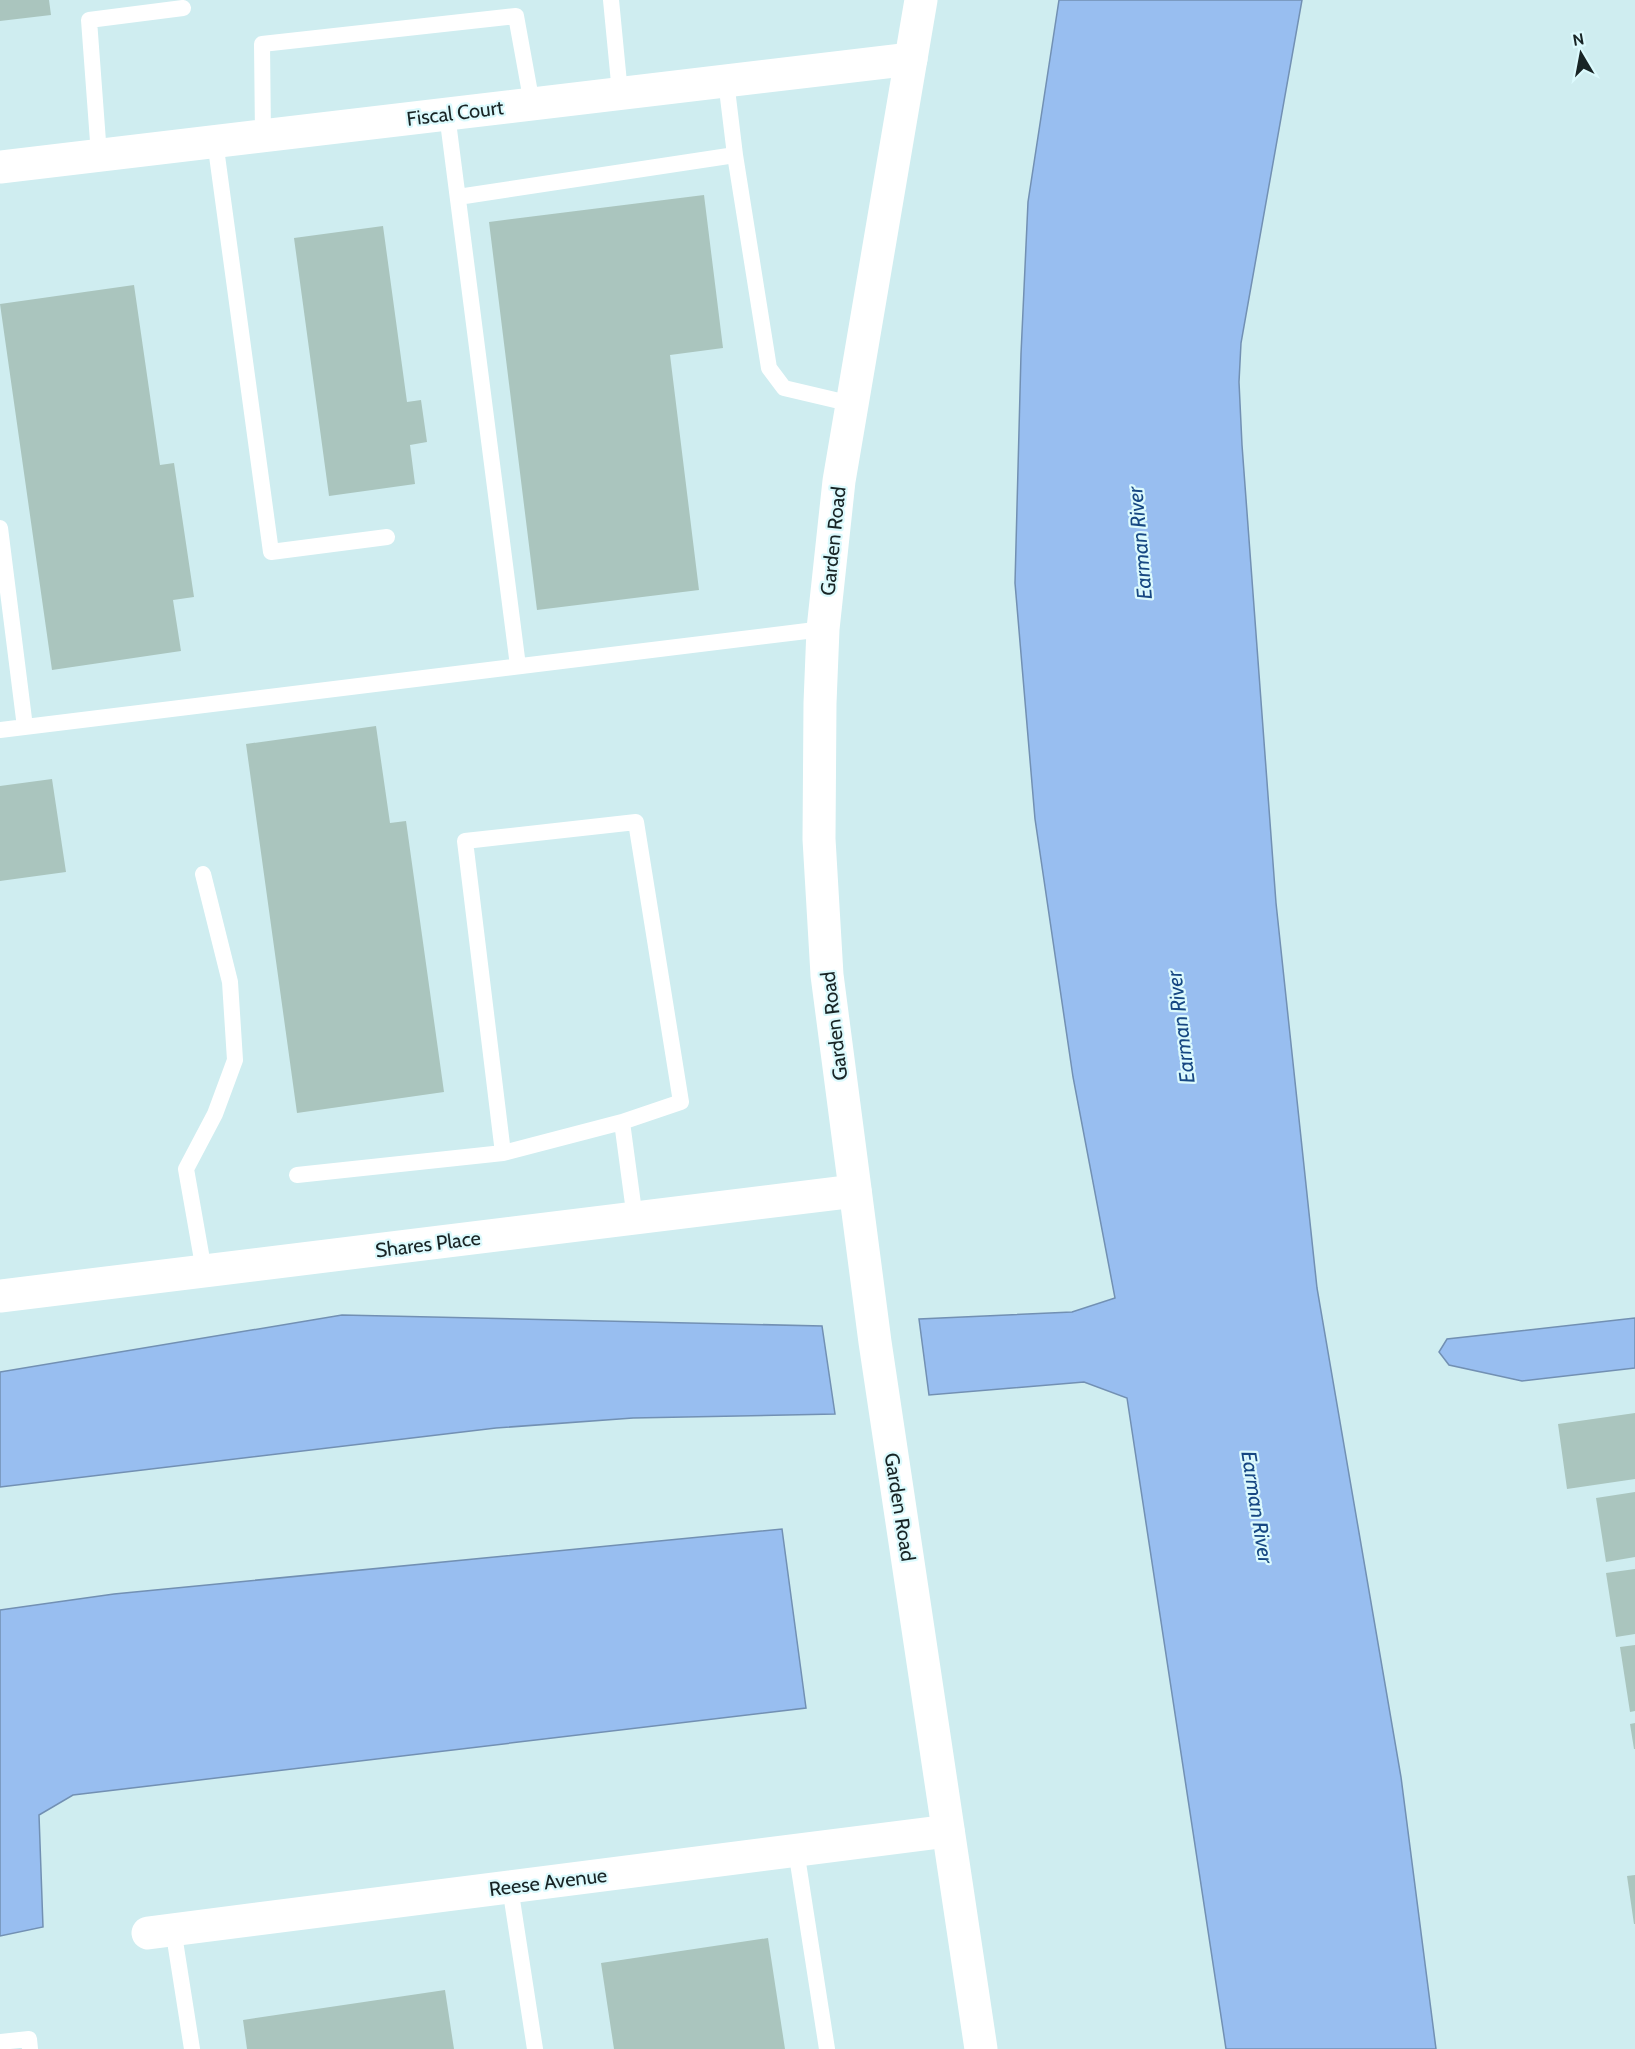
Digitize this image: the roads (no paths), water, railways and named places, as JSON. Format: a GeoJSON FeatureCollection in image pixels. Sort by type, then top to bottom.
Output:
{"type":"FeatureCollection","features":[{"type":"Feature","properties":{"kind":"street","name":"Garden Road"},"geometry":{"type":"LineString","coordinates":[[921,0],[839,481],[823,629],[819,839],[827,975],[875,1342],[981,2049]]}},
{"type":"Feature","properties":{"kind":"street","name":"Fiscal Court"},"geometry":{"type":"LineString","coordinates":[[0,166],[911,59]]}},
{"type":"Feature","properties":{"kind":"street","name":"Shares Place"},"geometry":{"type":"LineString","coordinates":[[0,1296],[855,1191]]}},
{"type":"Feature","properties":{"kind":"street","name":"Reese Avenue"},"geometry":{"type":"LineString","coordinates":[[148,1933],[948,1831]]}},
{"type":"Feature","properties":{"kind":"lane"},"geometry":{"type":"LineString","coordinates":[[611,0],[620,93]]}},
{"type":"Feature","properties":{"kind":"lane"},"geometry":{"type":"LineString","coordinates":[[99,155],[89,20],[183,8]]}},
{"type":"Feature","properties":{"kind":"lane"},"geometry":{"type":"LineString","coordinates":[[263,136],[262,44],[516,16],[531,104]]}},
{"type":"Feature","properties":{"kind":"lane"},"geometry":{"type":"LineString","coordinates":[[726,81],[735,155],[769,368],[784,388],[852,404]]}},
{"type":"Feature","properties":{"kind":"lane"},"geometry":{"type":"LineString","coordinates":[[447,114],[518,666]]}},
{"type":"Feature","properties":{"kind":"lane"},"geometry":{"type":"LineString","coordinates":[[215,141],[271,552],[387,537]]}},
{"type":"Feature","properties":{"kind":"lane"},"geometry":{"type":"LineString","coordinates":[[458,197],[735,155]]}},
{"type":"Feature","properties":{"kind":"lane"},"geometry":{"type":"LineString","coordinates":[[0,528],[25,727]]}},
{"type":"Feature","properties":{"kind":"lane"},"geometry":{"type":"LineString","coordinates":[[0,730],[823,629]]}},
{"type":"Feature","properties":{"kind":"lane"},"geometry":{"type":"LineString","coordinates":[[297,1174],[503,1153],[622,1122],[681,1102],[636,822],[465,841],[503,1153]]}},
{"type":"Feature","properties":{"kind":"lane"},"geometry":{"type":"LineString","coordinates":[[203,874],[230,982],[235,1060],[215,1114],[186,1168],[204,1271]]}},
{"type":"Feature","properties":{"kind":"lane"},"geometry":{"type":"LineString","coordinates":[[622,1122],[634,1219]]}},
{"type":"Feature","properties":{"kind":"lane"},"geometry":{"type":"LineString","coordinates":[[796,1850],[827,2049]]}},
{"type":"Feature","properties":{"kind":"lane"},"geometry":{"type":"LineString","coordinates":[[510,1887],[536,2049]]}},
{"type":"Feature","properties":{"kind":"lane"},"geometry":{"type":"LineString","coordinates":[[185,1928],[175,1941],[192,2049]]}},
{"type":"Feature","properties":{"kind":"lane"},"geometry":{"type":"LineString","coordinates":[[0,2042],[30,2044]]}},
{"type":"Feature","properties":{"kind":"water","name":"Earman River"},"geometry":{"type":"Polygon","coordinates":[[[1059,0],[1302,0],[1241,343],[1239,382],[1242,445],[1276,903],[1317,1288],[1401,1777],[1436,2049],[1226,2049],[1127,1398],[1084,1382],[929,1395],[919,1319],[1072,1312],[1115,1298],[1073,1077],[1035,819],[1015,583],[1021,354],[1028,202],[1059,0]]]}},
{"type":"Feature","properties":{"kind":"water"},"geometry":{"type":"Polygon","coordinates":[[[342,1315],[822,1326],[835,1414],[633,1418],[496,1428],[0,1487],[0,1372],[342,1315]]]}},
{"type":"Feature","properties":{"kind":"water"},"geometry":{"type":"Polygon","coordinates":[[[1635,1318],[1635,1368],[1522,1381],[1449,1365],[1439,1352],[1447,1339],[1635,1318]]]}},
{"type":"Feature","properties":{"kind":"water"},"geometry":{"type":"Polygon","coordinates":[[[782,1529],[806,1708],[73,1795],[39,1815],[43,1927],[0,1936],[0,1610],[114,1594],[782,1529]]]}}]}
